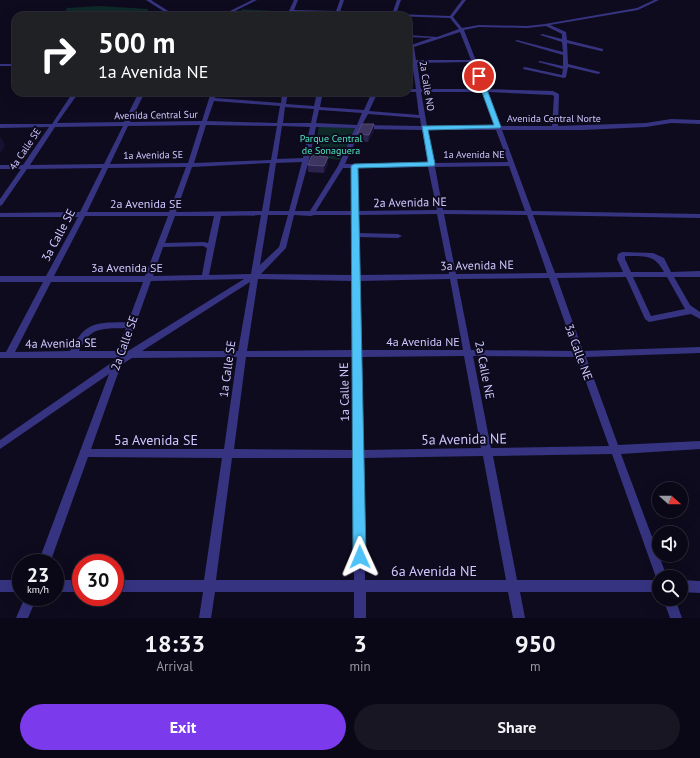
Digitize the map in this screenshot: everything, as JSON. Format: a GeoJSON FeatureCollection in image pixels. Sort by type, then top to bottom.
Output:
{"type":"FeatureCollection","features":[{"type":"Feature","properties":{"kind":"street"},"geometry":{"type":"LineString","coordinates":[[148,0],[168,12]]}},
{"type":"Feature","properties":{"kind":"street"},"geometry":{"type":"LineString","coordinates":[[230,12],[255,0]]}},
{"type":"Feature","properties":{"kind":"street"},"geometry":{"type":"LineString","coordinates":[[292,12],[296,0]]}},
{"type":"Feature","properties":{"kind":"street"},"geometry":{"type":"LineString","coordinates":[[339,12],[342,0]]}},
{"type":"Feature","properties":{"kind":"street"},"geometry":{"type":"LineString","coordinates":[[395,12],[399,0]]}},
{"type":"Feature","properties":{"kind":"street"},"geometry":{"type":"LineString","coordinates":[[412,16],[451,17],[463,0]]}},
{"type":"Feature","properties":{"kind":"street"},"geometry":{"type":"LineString","coordinates":[[412,47],[461,29],[479,26],[526,27],[545,25],[638,9],[657,0]]}},
{"type":"Feature","properties":{"kind":"street","name":"3a Calle NE"},"geometry":{"type":"LineString","coordinates":[[451,17],[461,29],[474,61],[658,570]]}},
{"type":"Feature","properties":{"kind":"street"},"geometry":{"type":"LineString","coordinates":[[525,68],[564,77],[566,54],[564,33],[545,25]]}},
{"type":"Feature","properties":{"kind":"street"},"geometry":{"type":"LineString","coordinates":[[542,35],[601,50]]}},
{"type":"Feature","properties":{"kind":"street"},"geometry":{"type":"LineString","coordinates":[[412,36],[440,37]]}},
{"type":"Feature","properties":{"kind":"street"},"geometry":{"type":"LineString","coordinates":[[518,41],[566,54]]}},
{"type":"Feature","properties":{"kind":"street","name":"2a Calle NO"},"geometry":{"type":"LineString","coordinates":[[412,55],[424,128]]}},
{"type":"Feature","properties":{"kind":"street"},"geometry":{"type":"LineString","coordinates":[[414,62],[474,61]]}},
{"type":"Feature","properties":{"kind":"street"},"geometry":{"type":"LineString","coordinates":[[540,62],[598,73]]}},
{"type":"Feature","properties":{"kind":"street"},"geometry":{"type":"LineString","coordinates":[[0,65],[12,65]]}},
{"type":"Feature","properties":{"kind":"street"},"geometry":{"type":"LineString","coordinates":[[412,91],[484,90],[553,92],[556,95],[555,127]]}},
{"type":"Feature","properties":{"kind":"street","name":"4a Calle SE"},"geometry":{"type":"LineString","coordinates":[[0,204],[73,96]]}},
{"type":"Feature","properties":{"kind":"street","name":"3a Calle SE"},"geometry":{"type":"LineString","coordinates":[[4,355],[48,279],[140,96]]}},
{"type":"Feature","properties":{"kind":"street","name":"2a Calle SE"},"geometry":{"type":"LineString","coordinates":[[47,554],[130,325],[190,165],[202,123],[213,96]]}},
{"type":"Feature","properties":{"kind":"street","name":"1a Calle SE"},"geometry":{"type":"LineString","coordinates":[[205,618],[242,354],[284,96]]}},
{"type":"Feature","properties":{"kind":"street"},"geometry":{"type":"LineString","coordinates":[[0,445],[116,366],[132,353],[254,276],[282,248],[306,160],[319,96]]}},
{"type":"Feature","properties":{"kind":"street"},"geometry":{"type":"LineString","coordinates":[[311,214],[341,166],[373,96]]}},
{"type":"Feature","properties":{"kind":"street"},"geometry":{"type":"LineString","coordinates":[[212,99],[423,117]]}},
{"type":"Feature","properties":{"kind":"street","name":"Avenida Central Norte"},"geometry":{"type":"LineString","coordinates":[[312,125],[424,128],[583,128],[646,125],[671,121],[700,122]]}},
{"type":"Feature","properties":{"kind":"street","name":"Avenida Central Sur"},"geometry":{"type":"LineString","coordinates":[[0,126],[202,123],[312,125]]}},
{"type":"Feature","properties":{"kind":"street","name":"2a Calle NE"},"geometry":{"type":"LineString","coordinates":[[424,128],[519,618]]}},
{"type":"Feature","properties":{"kind":"street","name":"1a Avenida SE"},"geometry":{"type":"LineString","coordinates":[[0,167],[190,165],[306,160]]}},
{"type":"Feature","properties":{"kind":"street","name":"1a Avenida NE"},"geometry":{"type":"LineString","coordinates":[[341,166],[511,164]]}},
{"type":"Feature","properties":{"kind":"street","name":"1a Calle NE"},"geometry":{"type":"LineString","coordinates":[[354,166],[360,618]]}},
{"type":"Feature","properties":{"kind":"street","name":"2a Avenida NE"},"geometry":{"type":"LineString","coordinates":[[292,214],[441,212],[700,216]]}},
{"type":"Feature","properties":{"kind":"street"},"geometry":{"type":"LineString","coordinates":[[205,277],[218,214]]}},
{"type":"Feature","properties":{"kind":"street","name":"2a Avenida SE"},"geometry":{"type":"LineString","coordinates":[[0,215],[292,214]]}},
{"type":"Feature","properties":{"kind":"street"},"geometry":{"type":"LineString","coordinates":[[355,235],[398,236]]}},
{"type":"Feature","properties":{"kind":"street"},"geometry":{"type":"LineString","coordinates":[[160,245],[204,244],[211,247]]}},
{"type":"Feature","properties":{"kind":"street"},"geometry":{"type":"LineString","coordinates":[[692,311],[649,319],[620,257],[623,253],[656,256],[661,260],[687,307],[700,316]]}},
{"type":"Feature","properties":{"kind":"street","name":"3a Avenida NE"},"geometry":{"type":"LineString","coordinates":[[254,276],[453,278],[700,274]]}},
{"type":"Feature","properties":{"kind":"street","name":"3a Avenida SE"},"geometry":{"type":"LineString","coordinates":[[0,279],[147,280],[254,276]]}},
{"type":"Feature","properties":{"kind":"street"},"geometry":{"type":"LineString","coordinates":[[73,355],[80,339],[88,330],[98,326],[130,325]]}},
{"type":"Feature","properties":{"kind":"street","name":"4a Avenida NE"},"geometry":{"type":"LineString","coordinates":[[242,354],[580,354],[700,350]]}},
{"type":"Feature","properties":{"kind":"street","name":"4a Avenida SE"},"geometry":{"type":"LineString","coordinates":[[4,355],[132,353],[242,354]]}},
{"type":"Feature","properties":{"kind":"street","name":"5a Avenida NE"},"geometry":{"type":"LineString","coordinates":[[228,454],[358,454],[615,450],[699,446]]}},
{"type":"Feature","properties":{"kind":"street","name":"5a Avenida SE"},"geometry":{"type":"LineString","coordinates":[[84,453],[228,454]]}},
{"type":"Feature","properties":{"kind":"street"},"geometry":{"type":"LineString","coordinates":[[0,586],[12,586]]}},
{"type":"Feature","properties":{"kind":"street","name":"6a Avenida NE"},"geometry":{"type":"LineString","coordinates":[[124,586],[652,586]]}},
{"type":"Feature","properties":{"kind":"street"},"geometry":{"type":"LineString","coordinates":[[688,586],[700,586]]}},
{"type":"Feature","properties":{"kind":"street"},"geometry":{"type":"LineString","coordinates":[[22,618],[27,606]]}},
{"type":"Feature","properties":{"kind":"street"},"geometry":{"type":"LineString","coordinates":[[672,606],[676,618]]}},
{"type":"Feature","properties":{"kind":"green space"},"geometry":{"type":"Polygon","coordinates":[[[100,6],[148,9],[147,12],[65,12],[67,8],[100,6]]]}},
{"type":"Feature","properties":{"kind":"green space"},"geometry":{"type":"Polygon","coordinates":[[[242,9],[288,12],[240,12],[242,9]]]}},
{"type":"Feature","properties":{"kind":"green space","name":"Parque Central de Sonaguera"},"geometry":{"type":"Polygon","coordinates":[[[319,126],[355,128],[340,160],[314,157],[319,126]]]}},
{"type":"Feature","properties":{"kind":"building"},"geometry":{"type":"Polygon","coordinates":[[[362,124],[374,124],[369,135],[357,134],[362,124]]]}},
{"type":"Feature","properties":{"kind":"building"},"geometry":{"type":"Polygon","coordinates":[[[312,155],[328,157],[324,166],[308,165],[312,155]]]}},
{"type":"Feature","properties":{"kind":"route"},"geometry":{"type":"LineString","coordinates":[[360,557],[354,166],[432,164],[424,128],[498,127],[479,76]]}}]}
